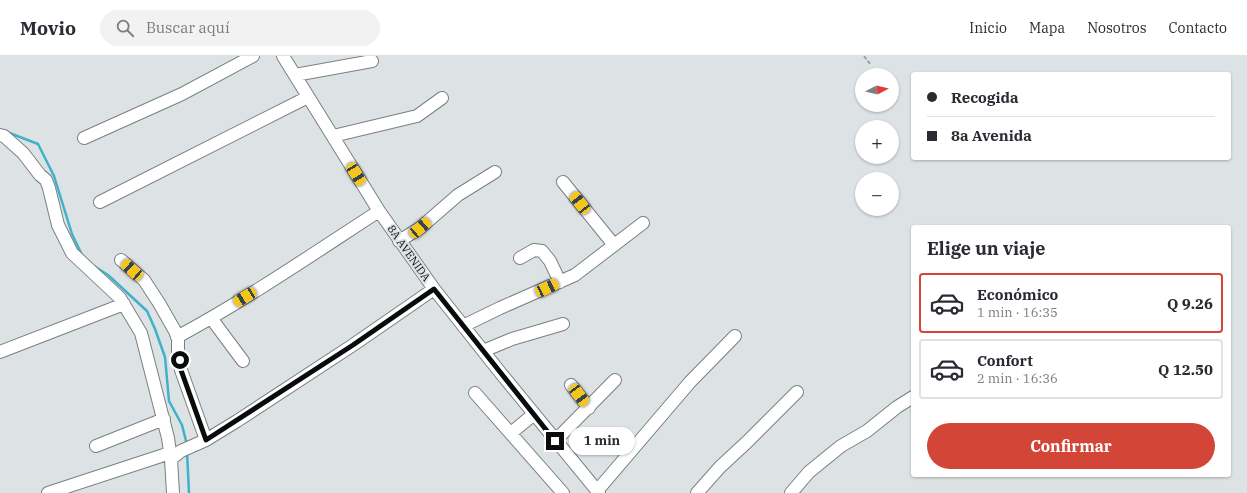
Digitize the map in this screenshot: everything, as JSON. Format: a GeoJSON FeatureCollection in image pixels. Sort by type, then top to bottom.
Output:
{"type":"FeatureCollection","features":[{"type":"Feature","properties":{"kind":"street"},"geometry":{"type":"LineString","coordinates":[[84,138],[182,94],[253,56]]}},
{"type":"Feature","properties":{"kind":"street","name":"8A AVENIDA"},"geometry":{"type":"LineString","coordinates":[[283,56],[379,211],[434,289],[482,351],[598,492]]}},
{"type":"Feature","properties":{"kind":"street"},"geometry":{"type":"LineString","coordinates":[[295,75],[372,61]]}},
{"type":"Feature","properties":{"kind":"street"},"geometry":{"type":"LineString","coordinates":[[100,202],[308,97]]}},
{"type":"Feature","properties":{"kind":"street"},"geometry":{"type":"LineString","coordinates":[[332,136],[417,116],[442,98]]}},
{"type":"Feature","properties":{"kind":"street"},"geometry":{"type":"LineString","coordinates":[[0,135],[4,136],[23,153],[40,175],[46,180],[58,225],[72,253],[120,298],[141,333],[168,438],[174,454],[172,493]]}},
{"type":"Feature","properties":{"kind":"street"},"geometry":{"type":"LineString","coordinates":[[400,241],[420,228],[458,195],[495,172]]}},
{"type":"Feature","properties":{"kind":"street"},"geometry":{"type":"LineString","coordinates":[[563,182],[614,246]]}},
{"type":"Feature","properties":{"kind":"street"},"geometry":{"type":"LineString","coordinates":[[177,337],[268,284],[379,211]]}},
{"type":"Feature","properties":{"kind":"street"},"geometry":{"type":"LineString","coordinates":[[463,326],[575,275],[644,224]]}},
{"type":"Feature","properties":{"kind":"street"},"geometry":{"type":"LineString","coordinates":[[520,258],[534,250],[542,251],[550,261],[560,282]]}},
{"type":"Feature","properties":{"kind":"street"},"geometry":{"type":"LineString","coordinates":[[121,260],[144,280],[175,331],[181,370],[203,441]]}},
{"type":"Feature","properties":{"kind":"street"},"geometry":{"type":"LineString","coordinates":[[48,493],[174,454],[203,441],[353,345],[434,289]]}},
{"type":"Feature","properties":{"kind":"street"},"geometry":{"type":"LineString","coordinates":[[0,352],[124,304]]}},
{"type":"Feature","properties":{"kind":"street"},"geometry":{"type":"LineString","coordinates":[[211,318],[243,361]]}},
{"type":"Feature","properties":{"kind":"street"},"geometry":{"type":"LineString","coordinates":[[482,351],[512,339],[563,324]]}},
{"type":"Feature","properties":{"kind":"street"},"geometry":{"type":"LineString","coordinates":[[598,492],[690,382],[735,336]]}},
{"type":"Feature","properties":{"kind":"street"},"geometry":{"type":"LineString","coordinates":[[555,441],[615,380]]}},
{"type":"Feature","properties":{"kind":"street"},"geometry":{"type":"LineString","coordinates":[[571,385],[589,408]]}},
{"type":"Feature","properties":{"kind":"street"},"geometry":{"type":"LineString","coordinates":[[697,493],[712,475],[748,442],[797,392]]}},
{"type":"Feature","properties":{"kind":"street"},"geometry":{"type":"LineString","coordinates":[[475,393],[563,493]]}},
{"type":"Feature","properties":{"kind":"street"},"geometry":{"type":"LineString","coordinates":[[791,493],[809,472],[841,446],[866,431],[911,397]]}},
{"type":"Feature","properties":{"kind":"street"},"geometry":{"type":"LineString","coordinates":[[510,433],[534,414]]}},
{"type":"Feature","properties":{"kind":"street"},"geometry":{"type":"LineString","coordinates":[[96,446],[164,419]]}},
{"type":"Feature","properties":{"kind":"path"},"geometry":{"type":"LineString","coordinates":[[864,56],[870,64]]}},
{"type":"Feature","properties":{"kind":"waterway"},"geometry":{"type":"LineString","coordinates":[[7,132],[38,144],[54,176],[72,234],[82,255]]}},
{"type":"Feature","properties":{"kind":"waterway"},"geometry":{"type":"LineString","coordinates":[[94,266],[108,275],[147,311],[165,357],[169,401],[182,425],[187,445]]}},
{"type":"Feature","properties":{"kind":"waterway"},"geometry":{"type":"LineString","coordinates":[[187,452],[189,493]]}},
{"type":"Feature","properties":{"kind":"route"},"geometry":{"type":"LineString","coordinates":[[180,360],[181,370],[206,440],[353,345],[434,289],[555,441]]}}]}
